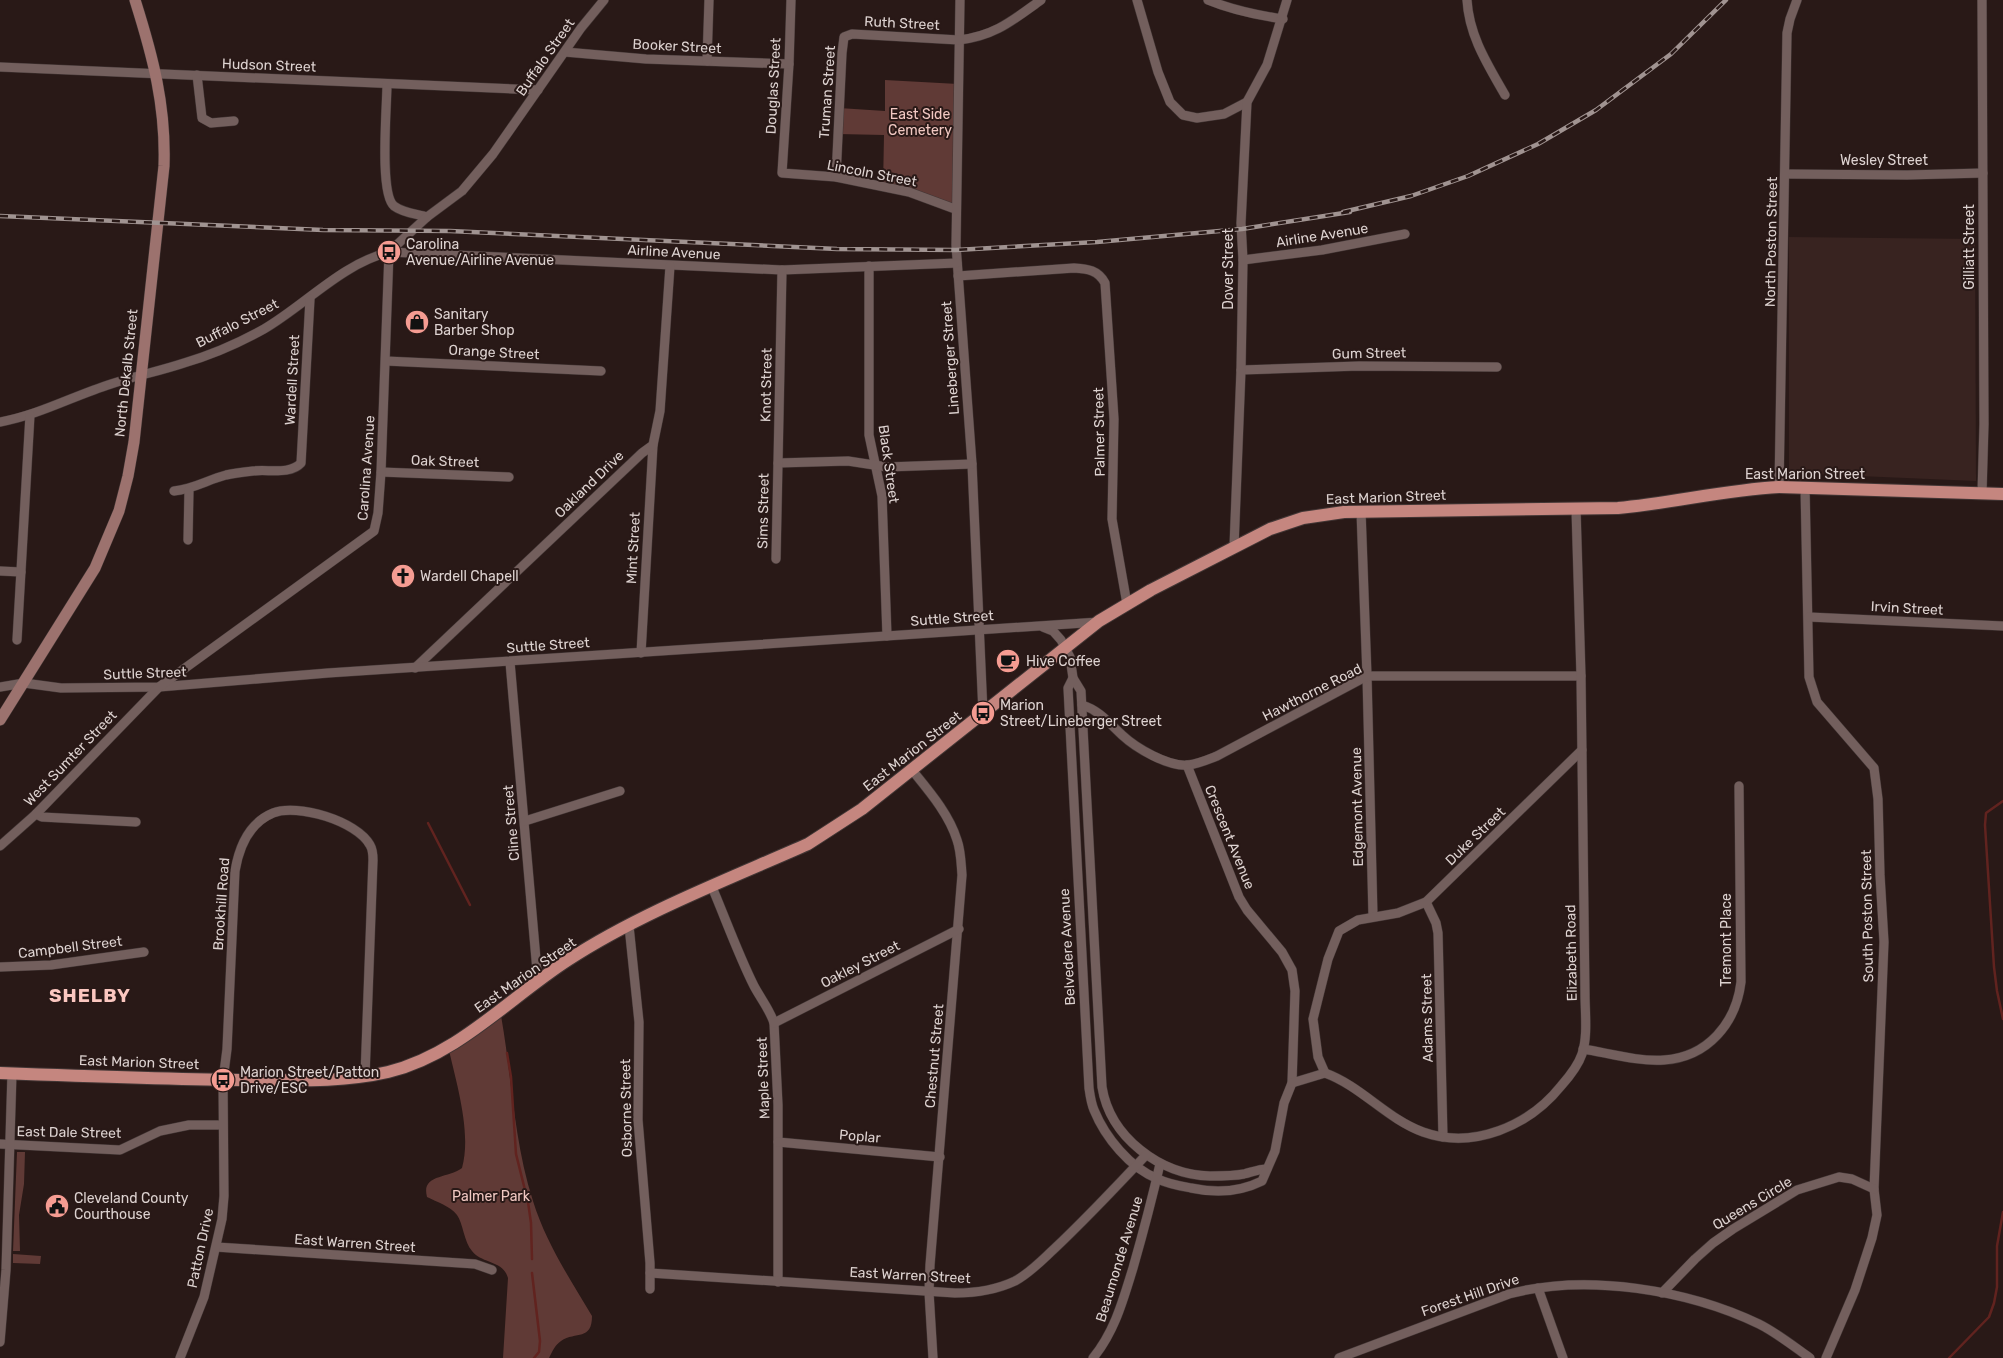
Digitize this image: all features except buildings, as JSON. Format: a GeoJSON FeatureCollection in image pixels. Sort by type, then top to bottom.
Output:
{"type":"FeatureCollection","features":[{"type":"Feature","properties":{"kind":"main road","name":"North Dekalb Street"},"geometry":{"type":"LineString","coordinates":[[0,720],[95,568],[114,526],[128,476],[164,166],[164,127],[157,73],[135,0]]}},
{"type":"Feature","properties":{"kind":"main road","name":"East Marion Street"},"geometry":{"type":"LineString","coordinates":[[6,1073],[223,1080],[294,1080],[366,1076],[388,1072],[434,1054],[479,1026],[568,960],[629,926],[808,844],[827,833],[862,809],[1066,647],[1127,604],[1234,547],[1270,530],[1303,518],[1361,511],[1576,509],[1648,505],[1728,491],[1779,487],[2003,494]]}},
{"type":"Feature","properties":{"kind":"street","name":"Buffalo Street"},"geometry":{"type":"LineString","coordinates":[[427,217],[462,191],[493,154],[581,28],[604,0]]}},
{"type":"Feature","properties":{"kind":"street"},"geometry":{"type":"LineString","coordinates":[[707,61],[709,0]]}},
{"type":"Feature","properties":{"kind":"street","name":"Douglas Street"},"geometry":{"type":"LineString","coordinates":[[782,173],[791,0]]}},
{"type":"Feature","properties":{"kind":"street","name":"Lineberger Street"},"geometry":{"type":"LineString","coordinates":[[960,0],[955,209],[957,263],[964,333],[972,464],[984,713]]}},
{"type":"Feature","properties":{"kind":"street","name":"Ruth Street"},"geometry":{"type":"LineString","coordinates":[[844,37],[852,34],[959,40],[983,36],[994,31],[1041,0]]}},
{"type":"Feature","properties":{"kind":"street"},"geometry":{"type":"LineString","coordinates":[[1137,0],[1158,72],[1170,102],[1183,115],[1197,118],[1224,114],[1247,102]]}},
{"type":"Feature","properties":{"kind":"street"},"geometry":{"type":"LineString","coordinates":[[1208,0],[1226,8],[1249,14],[1283,19]]}},
{"type":"Feature","properties":{"kind":"street","name":"Dover Street"},"geometry":{"type":"LineString","coordinates":[[1234,547],[1241,370],[1243,260],[1241,223],[1247,102],[1268,65],[1287,0]]}},
{"type":"Feature","properties":{"kind":"street"},"geometry":{"type":"LineString","coordinates":[[1466,0],[1473,33],[1505,95]]}},
{"type":"Feature","properties":{"kind":"street","name":"North Poston Street"},"geometry":{"type":"LineString","coordinates":[[1779,487],[1787,33],[1797,0]]}},
{"type":"Feature","properties":{"kind":"street","name":"Gilliatt Street"},"geometry":{"type":"LineString","coordinates":[[1982,0],[1984,424],[1982,493]]}},
{"type":"Feature","properties":{"kind":"street","name":"Truman Street"},"geometry":{"type":"LineString","coordinates":[[836,178],[844,37]]}},
{"type":"Feature","properties":{"kind":"street","name":"Booker Street"},"geometry":{"type":"LineString","coordinates":[[565,52],[789,64]]}},
{"type":"Feature","properties":{"kind":"street","name":"Hudson Street"},"geometry":{"type":"LineString","coordinates":[[0,67],[538,90]]}},
{"type":"Feature","properties":{"kind":"street"},"geometry":{"type":"LineString","coordinates":[[197,75],[202,118],[211,123],[234,121]]}},
{"type":"Feature","properties":{"kind":"street"},"geometry":{"type":"LineString","coordinates":[[387,84],[385,162],[387,194],[395,207],[427,217],[389,252]]}},
{"type":"Feature","properties":{"kind":"street","name":"Lincoln Street"},"geometry":{"type":"LineString","coordinates":[[782,173],[836,178],[909,192],[955,209]]}},
{"type":"Feature","properties":{"kind":"street","name":"Wesley Street"},"geometry":{"type":"LineString","coordinates":[[1786,174],[1915,175],[1983,173]]}},
{"type":"Feature","properties":{"kind":"street","name":"Airline Avenue"},"geometry":{"type":"LineString","coordinates":[[1243,260],[1322,250],[1405,234]]}},
{"type":"Feature","properties":{"kind":"street","name":"Buffalo Street"},"geometry":{"type":"LineString","coordinates":[[0,422],[30,415],[108,384],[185,363],[226,347],[263,329],[345,273],[376,256],[389,252]]}},
{"type":"Feature","properties":{"kind":"street","name":"Airline Avenue"},"geometry":{"type":"LineString","coordinates":[[389,252],[782,270],[957,263]]}},
{"type":"Feature","properties":{"kind":"street","name":"Carolina Avenue"},"geometry":{"type":"LineString","coordinates":[[159,687],[374,531],[377,523],[381,472],[389,252]]}},
{"type":"Feature","properties":{"kind":"street"},"geometry":{"type":"LineString","coordinates":[[653,445],[660,411],[670,266]]}},
{"type":"Feature","properties":{"kind":"street","name":"Black Street"},"geometry":{"type":"LineString","coordinates":[[869,266],[869,435],[882,496],[887,636]]}},
{"type":"Feature","properties":{"kind":"street","name":"Palmer Street"},"geometry":{"type":"LineString","coordinates":[[958,276],[1074,268],[1092,270],[1101,276],[1106,287],[1115,442],[1112,519],[1127,604]]}},
{"type":"Feature","properties":{"kind":"street","name":"Knot Street"},"geometry":{"type":"LineString","coordinates":[[778,463],[782,270]]}},
{"type":"Feature","properties":{"kind":"street","name":"Wardell Street"},"geometry":{"type":"LineString","coordinates":[[189,490],[226,475],[261,470],[289,470],[297,468],[301,463],[310,298]]}},
{"type":"Feature","properties":{"kind":"street","name":"Orange Street"},"geometry":{"type":"LineString","coordinates":[[386,361],[601,371]]}},
{"type":"Feature","properties":{"kind":"street","name":"Gum Street"},"geometry":{"type":"LineString","coordinates":[[1241,370],[1360,366],[1498,367]]}},
{"type":"Feature","properties":{"kind":"street"},"geometry":{"type":"LineString","coordinates":[[17,640],[30,415]]}},
{"type":"Feature","properties":{"kind":"street","name":"Mint Street"},"geometry":{"type":"LineString","coordinates":[[641,653],[653,445]]}},
{"type":"Feature","properties":{"kind":"street","name":"Oakland Drive"},"geometry":{"type":"LineString","coordinates":[[415,668],[642,452],[653,445]]}},
{"type":"Feature","properties":{"kind":"street"},"geometry":{"type":"LineString","coordinates":[[778,463],[848,461],[887,467],[972,464]]}},
{"type":"Feature","properties":{"kind":"street","name":"Sims Street"},"geometry":{"type":"LineString","coordinates":[[776,559],[778,463]]}},
{"type":"Feature","properties":{"kind":"street","name":"Oak Street"},"geometry":{"type":"LineString","coordinates":[[381,472],[509,477]]}},
{"type":"Feature","properties":{"kind":"street","name":"South Poston Street"},"geometry":{"type":"LineString","coordinates":[[1805,487],[1809,677],[1816,702],[1874,768],[1878,799],[1884,942],[1874,1189],[1877,1215],[1872,1238],[1855,1290],[1826,1358]]}},
{"type":"Feature","properties":{"kind":"street"},"geometry":{"type":"LineString","coordinates":[[174,491],[189,490],[188,540]]}},
{"type":"Feature","properties":{"kind":"street","name":"Elizabeth Road"},"geometry":{"type":"LineString","coordinates":[[1326,1073],[1406,1124],[1421,1131],[1443,1137],[1466,1137],[1502,1130],[1522,1121],[1535,1112],[1557,1091],[1576,1067],[1583,1049],[1585,994],[1581,676],[1576,509]]}},
{"type":"Feature","properties":{"kind":"street","name":"Edgemont Avenue"},"geometry":{"type":"LineString","coordinates":[[1361,511],[1373,916]]}},
{"type":"Feature","properties":{"kind":"street"},"geometry":{"type":"LineString","coordinates":[[0,571],[21,572]]}},
{"type":"Feature","properties":{"kind":"street","name":"Irvin Street"},"geometry":{"type":"LineString","coordinates":[[1809,617],[2003,626]]}},
{"type":"Feature","properties":{"kind":"street","name":"Suttle Street"},"geometry":{"type":"LineString","coordinates":[[0,687],[24,683],[61,688],[159,687],[328,673],[1099,622]]}},
{"type":"Feature","properties":{"kind":"street"},"geometry":{"type":"LineString","coordinates":[[1038,626],[1053,630],[1066,647]]}},
{"type":"Feature","properties":{"kind":"street","name":"Belvedere Avenue"},"geometry":{"type":"LineString","coordinates":[[1066,647],[1070,657],[1073,678],[1081,689],[1102,1087],[1107,1104],[1124,1134],[1134,1145],[1160,1164],[1196,1175],[1209,1176],[1243,1174],[1267,1169]]}},
{"type":"Feature","properties":{"kind":"street","name":"Cline Street"},"geometry":{"type":"LineString","coordinates":[[510,662],[538,982]]}},
{"type":"Feature","properties":{"kind":"street","name":"Hawthorne Road"},"geometry":{"type":"LineString","coordinates":[[1082,705],[1102,716],[1135,745],[1167,762],[1187,765],[1203,762],[1217,756],[1367,676],[1581,676]]}},
{"type":"Feature","properties":{"kind":"street","name":"Belvedere Avenue"},"geometry":{"type":"LineString","coordinates":[[1073,678],[1068,690],[1089,1088],[1093,1108],[1102,1126],[1109,1137],[1136,1166],[1156,1179],[1200,1190],[1227,1191],[1254,1185],[1264,1178],[1275,1150],[1284,1103],[1292,1083]]}},
{"type":"Feature","properties":{"kind":"street","name":"West Sumter Street"},"geometry":{"type":"LineString","coordinates":[[0,846],[36,814],[159,687]]}},
{"type":"Feature","properties":{"kind":"street","name":"Duke Street"},"geometry":{"type":"LineString","coordinates":[[1373,916],[1406,911],[1426,902],[1582,750]]}},
{"type":"Feature","properties":{"kind":"street","name":"Crescent Avenue"},"geometry":{"type":"LineString","coordinates":[[1187,765],[1239,897],[1247,910],[1282,952],[1292,970],[1295,991],[1292,1083]]}},
{"type":"Feature","properties":{"kind":"street","name":"Chestnut Street"},"geometry":{"type":"LineString","coordinates":[[912,770],[949,821],[957,840],[962,875],[929,1292],[932,1358]]}},
{"type":"Feature","properties":{"kind":"street","name":"Tremont Place"},"geometry":{"type":"LineString","coordinates":[[1583,1049],[1653,1060],[1676,1059],[1693,1053],[1709,1044],[1718,1036],[1732,1016],[1740,994],[1741,982],[1739,786]]}},
{"type":"Feature","properties":{"kind":"street"},"geometry":{"type":"LineString","coordinates":[[525,821],[620,791]]}},
{"type":"Feature","properties":{"kind":"street","name":"Brookhill Road"},"geometry":{"type":"LineString","coordinates":[[223,1080],[227,1049],[237,856],[248,833],[272,813],[284,810],[307,812],[342,823],[367,840],[372,851],[366,1076]]}},
{"type":"Feature","properties":{"kind":"street"},"geometry":{"type":"LineString","coordinates":[[36,814],[42,817],[136,822]]}},
{"type":"Feature","properties":{"kind":"street"},"geometry":{"type":"LineString","coordinates":[[1076,864],[1090,863]]}},
{"type":"Feature","properties":{"kind":"street","name":"Maple Street"},"geometry":{"type":"LineString","coordinates":[[712,887],[738,951],[755,987],[772,1015],[774,1024],[778,1106],[778,1282]]}},
{"type":"Feature","properties":{"kind":"street","name":"Adams Street"},"geometry":{"type":"LineString","coordinates":[[1426,902],[1436,923],[1438,933],[1443,1137]]}},
{"type":"Feature","properties":{"kind":"street"},"geometry":{"type":"LineString","coordinates":[[1292,1083],[1326,1073],[1318,1057],[1313,1019],[1328,959],[1339,931],[1351,923],[1373,916]]}},
{"type":"Feature","properties":{"kind":"street","name":"Osborne Street"},"geometry":{"type":"LineString","coordinates":[[629,926],[639,1022],[638,1120],[650,1289]]}},
{"type":"Feature","properties":{"kind":"street","name":"Oakley Street"},"geometry":{"type":"LineString","coordinates":[[774,1024],[959,929]]}},
{"type":"Feature","properties":{"kind":"street","name":"Campbell Street"},"geometry":{"type":"LineString","coordinates":[[0,968],[51,964],[144,952]]}},
{"type":"Feature","properties":{"kind":"street"},"geometry":{"type":"LineString","coordinates":[[1086,1028],[1099,1028]]}},
{"type":"Feature","properties":{"kind":"street"},"geometry":{"type":"LineString","coordinates":[[0,1342],[4,1218],[10,1144],[6,1073]]}},
{"type":"Feature","properties":{"kind":"street","name":"Patton Drive"},"geometry":{"type":"LineString","coordinates":[[180,1358],[204,1297],[222,1219],[224,1196],[223,1080]]}},
{"type":"Feature","properties":{"kind":"street","name":"East Dale Street"},"geometry":{"type":"LineString","coordinates":[[0,1144],[120,1150],[160,1131],[189,1125],[222,1125]]}},
{"type":"Feature","properties":{"kind":"street","name":"Poplar"},"geometry":{"type":"LineString","coordinates":[[778,1142],[940,1157]]}},
{"type":"Feature","properties":{"kind":"street","name":"East Warren Street"},"geometry":{"type":"LineString","coordinates":[[650,1273],[929,1292],[977,1292],[1001,1286],[1024,1276],[1094,1211],[1146,1155]]}},
{"type":"Feature","properties":{"kind":"street","name":"Beaumonde Avenue"},"geometry":{"type":"LineString","coordinates":[[1093,1358],[1110,1336],[1123,1302],[1146,1224],[1160,1164]]}},
{"type":"Feature","properties":{"kind":"street","name":"Queens Circle"},"geometry":{"type":"LineString","coordinates":[[1662,1293],[1713,1243],[1792,1193],[1839,1177],[1852,1179],[1874,1189]]}},
{"type":"Feature","properties":{"kind":"street","name":"East Warren Street"},"geometry":{"type":"LineString","coordinates":[[216,1247],[474,1264],[492,1270]]}},
{"type":"Feature","properties":{"kind":"street","name":"Forest Hill Drive"},"geometry":{"type":"LineString","coordinates":[[1338,1358],[1510,1294],[1538,1288],[1579,1285],[1662,1293],[1692,1300],[1738,1315],[1776,1334],[1810,1358]]}},
{"type":"Feature","properties":{"kind":"street"},"geometry":{"type":"LineString","coordinates":[[1538,1288],[1563,1358]]}},
{"type":"Feature","properties":{"kind":"shaded area"},"geometry":{"type":"Polygon","coordinates":[[[1789,237],[1975,239],[1976,481],[1789,473],[1789,237]]]}},
{"type":"Feature","properties":{"kind":"green space","name":"East Side Cemetery"},"geometry":{"type":"Polygon","coordinates":[[[885,80],[958,84],[955,209],[883,187],[884,135],[838,134],[839,108],[885,111],[885,80]]]}},
{"type":"Feature","properties":{"kind":"green space","name":"Palmer Park"},"geometry":{"type":"Polygon","coordinates":[[[500,1010],[517,1130],[526,1178],[538,1216],[552,1246],[592,1316],[591,1324],[586,1332],[561,1341],[549,1358],[503,1358],[508,1278],[502,1268],[481,1258],[472,1251],[467,1243],[457,1215],[443,1204],[427,1197],[426,1190],[431,1181],[462,1168],[465,1154],[462,1107],[448,1046],[500,1010]]]}},
{"type":"Feature","properties":{"kind":"green space"},"geometry":{"type":"Polygon","coordinates":[[[17,1152],[25,1152],[24,1184],[19,1215],[20,1251],[13,1251],[17,1152]]]}},
{"type":"Feature","properties":{"kind":"green space"},"geometry":{"type":"Polygon","coordinates":[[[13,1254],[41,1256],[40,1264],[13,1263],[13,1254]]]}},
{"type":"Feature","properties":{"kind":"waterway"},"geometry":{"type":"LineString","coordinates":[[2003,801],[1986,813],[1985,825],[1994,967],[2003,1019]]}},
{"type":"Feature","properties":{"kind":"waterway"},"geometry":{"type":"LineString","coordinates":[[428,823],[470,905]]}},
{"type":"Feature","properties":{"kind":"waterway"},"geometry":{"type":"LineString","coordinates":[[507,1053],[511,1077],[516,1154],[528,1202],[531,1223],[532,1259]]}},
{"type":"Feature","properties":{"kind":"waterway"},"geometry":{"type":"LineString","coordinates":[[1949,1358],[1989,1317],[1997,1287],[1997,1246],[2003,1212]]}},
{"type":"Feature","properties":{"kind":"waterway"},"geometry":{"type":"LineString","coordinates":[[532,1273],[540,1341],[539,1352],[534,1358]]}},
{"type":"Feature","properties":{"kind":"railway"},"geometry":{"type":"LineString","coordinates":[[1343,212],[1411,196],[1468,176],[1538,144],[1596,110],[1671,54],[1726,0]]}},
{"type":"Feature","properties":{"kind":"railway"},"geometry":{"type":"LineString","coordinates":[[0,216],[323,230],[450,231],[837,249],[956,250],[1097,242],[1242,229],[1350,212]]}},
{"type":"Feature","properties":{"kind":"place","name":"Carolina Avenue/Airline Avenue"},"geometry":{"type":"Point","coordinates":[389,252]}},
{"type":"Feature","properties":{"kind":"place","name":"Sanitary Barber Shop"},"geometry":{"type":"Point","coordinates":[417,322]}},
{"type":"Feature","properties":{"kind":"place","name":"Wardell Chapell"},"geometry":{"type":"Point","coordinates":[403,576]}},
{"type":"Feature","properties":{"kind":"place","name":"Hive Coffee"},"geometry":{"type":"Point","coordinates":[1008,661]}},
{"type":"Feature","properties":{"kind":"place","name":"Marion Street/Lineberger Street"},"geometry":{"type":"Point","coordinates":[983,713]}},
{"type":"Feature","properties":{"kind":"place","name":"Marion Street/Patton Drive/ESC"},"geometry":{"type":"Point","coordinates":[223,1080]}},
{"type":"Feature","properties":{"kind":"place","name":"Cleveland County Courthouse"},"geometry":{"type":"Point","coordinates":[57,1206]}},
{"type":"Feature","properties":{"kind":"district","name":"SHELBY"},"geometry":{"type":"Point","coordinates":[90,995]}}]}
